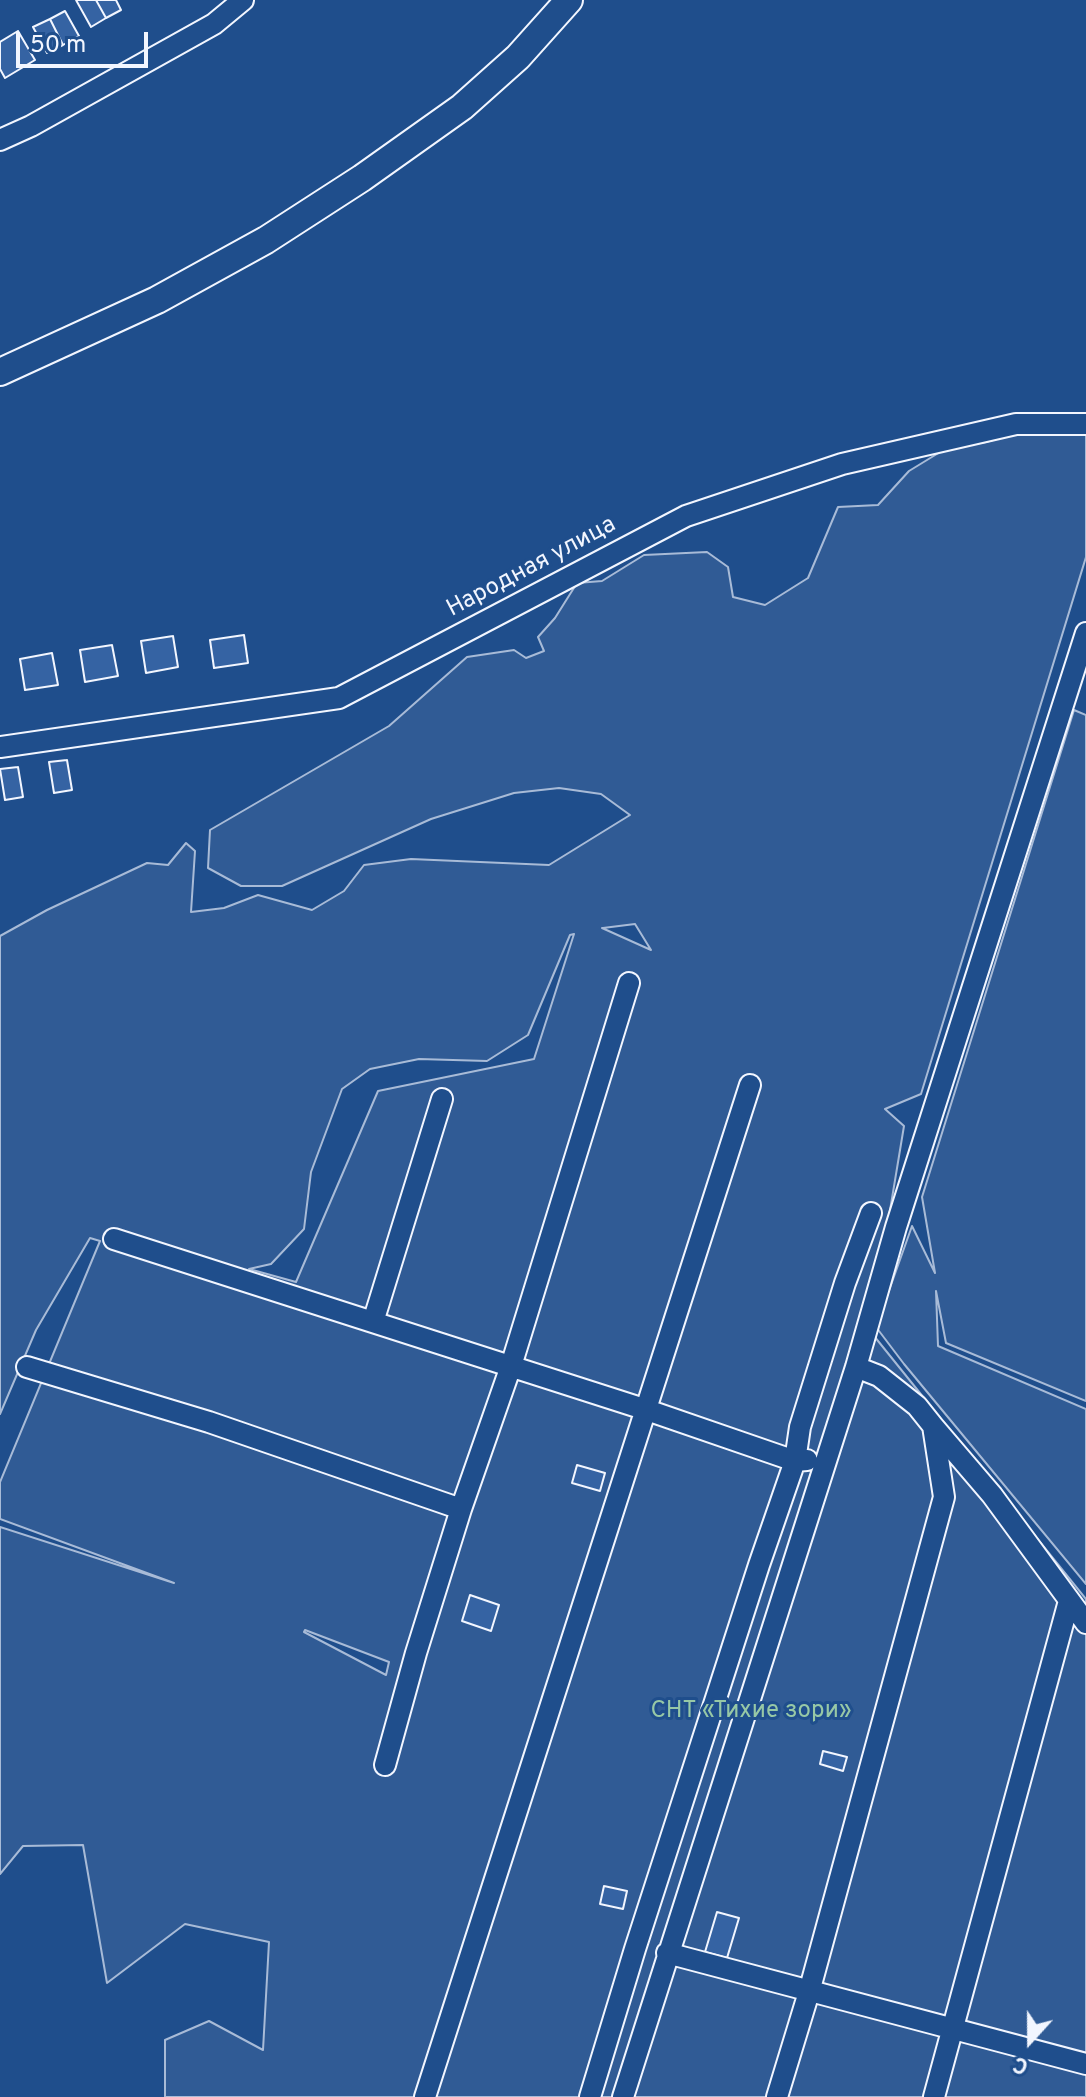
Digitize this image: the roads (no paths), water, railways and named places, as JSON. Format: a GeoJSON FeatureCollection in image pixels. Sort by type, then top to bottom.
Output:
{"type":"FeatureCollection","features":[{"type":"Feature","properties":{"kind":"main road"},"geometry":{"type":"LineString","coordinates":[[0,372],[157,300],[266,240],[362,178],[462,107],[518,57],[569,0]]}},
{"type":"Feature","properties":{"kind":"street"},"geometry":{"type":"LineString","coordinates":[[0,140],[44,119],[214,24],[243,0]]}},
{"type":"Feature","properties":{"kind":"street","name":"Народная улица"},"geometry":{"type":"LineString","coordinates":[[0,747],[339,698],[686,516],[857,460],[1016,424],[1086,424]]}},
{"type":"Feature","properties":{"kind":"street"},"geometry":{"type":"LineString","coordinates":[[623,2097],[1086,633]]}},
{"type":"Feature","properties":{"kind":"street"},"geometry":{"type":"LineString","coordinates":[[385,1765],[416,1653],[461,1509],[511,1366],[629,983]]}},
{"type":"Feature","properties":{"kind":"street"},"geometry":{"type":"LineString","coordinates":[[425,2097],[750,1085]]}},
{"type":"Feature","properties":{"kind":"street"},"geometry":{"type":"LineString","coordinates":[[373,1322],[442,1099]]}},
{"type":"Feature","properties":{"kind":"street"},"geometry":{"type":"LineString","coordinates":[[590,2097],[635,1949],[795,1461],[800,1427],[845,1283],[871,1213]]}},
{"type":"Feature","properties":{"kind":"street"},"geometry":{"type":"LineString","coordinates":[[114,1239],[647,1410],[795,1461],[818,1455],[825,1457]]}},
{"type":"Feature","properties":{"kind":"street"},"geometry":{"type":"LineString","coordinates":[[27,1367],[209,1422],[461,1509]]}},
{"type":"Feature","properties":{"kind":"street"},"geometry":{"type":"LineString","coordinates":[[856,1367],[879,1376],[917,1406],[992,1495],[1086,1623]]}},
{"type":"Feature","properties":{"kind":"street"},"geometry":{"type":"LineString","coordinates":[[777,2097],[809,1992],[944,1497],[933,1426]]}},
{"type":"Feature","properties":{"kind":"street"},"geometry":{"type":"LineString","coordinates":[[934,2097],[1069,1601]]}},
{"type":"Feature","properties":{"kind":"street"},"geometry":{"type":"LineString","coordinates":[[667,1953],[1086,2064]]}},
{"type":"Feature","properties":{"kind":"park label","name":"СНТ «Тихие зори»"},"geometry":{"type":"Point","coordinates":[751,1712]}}]}
